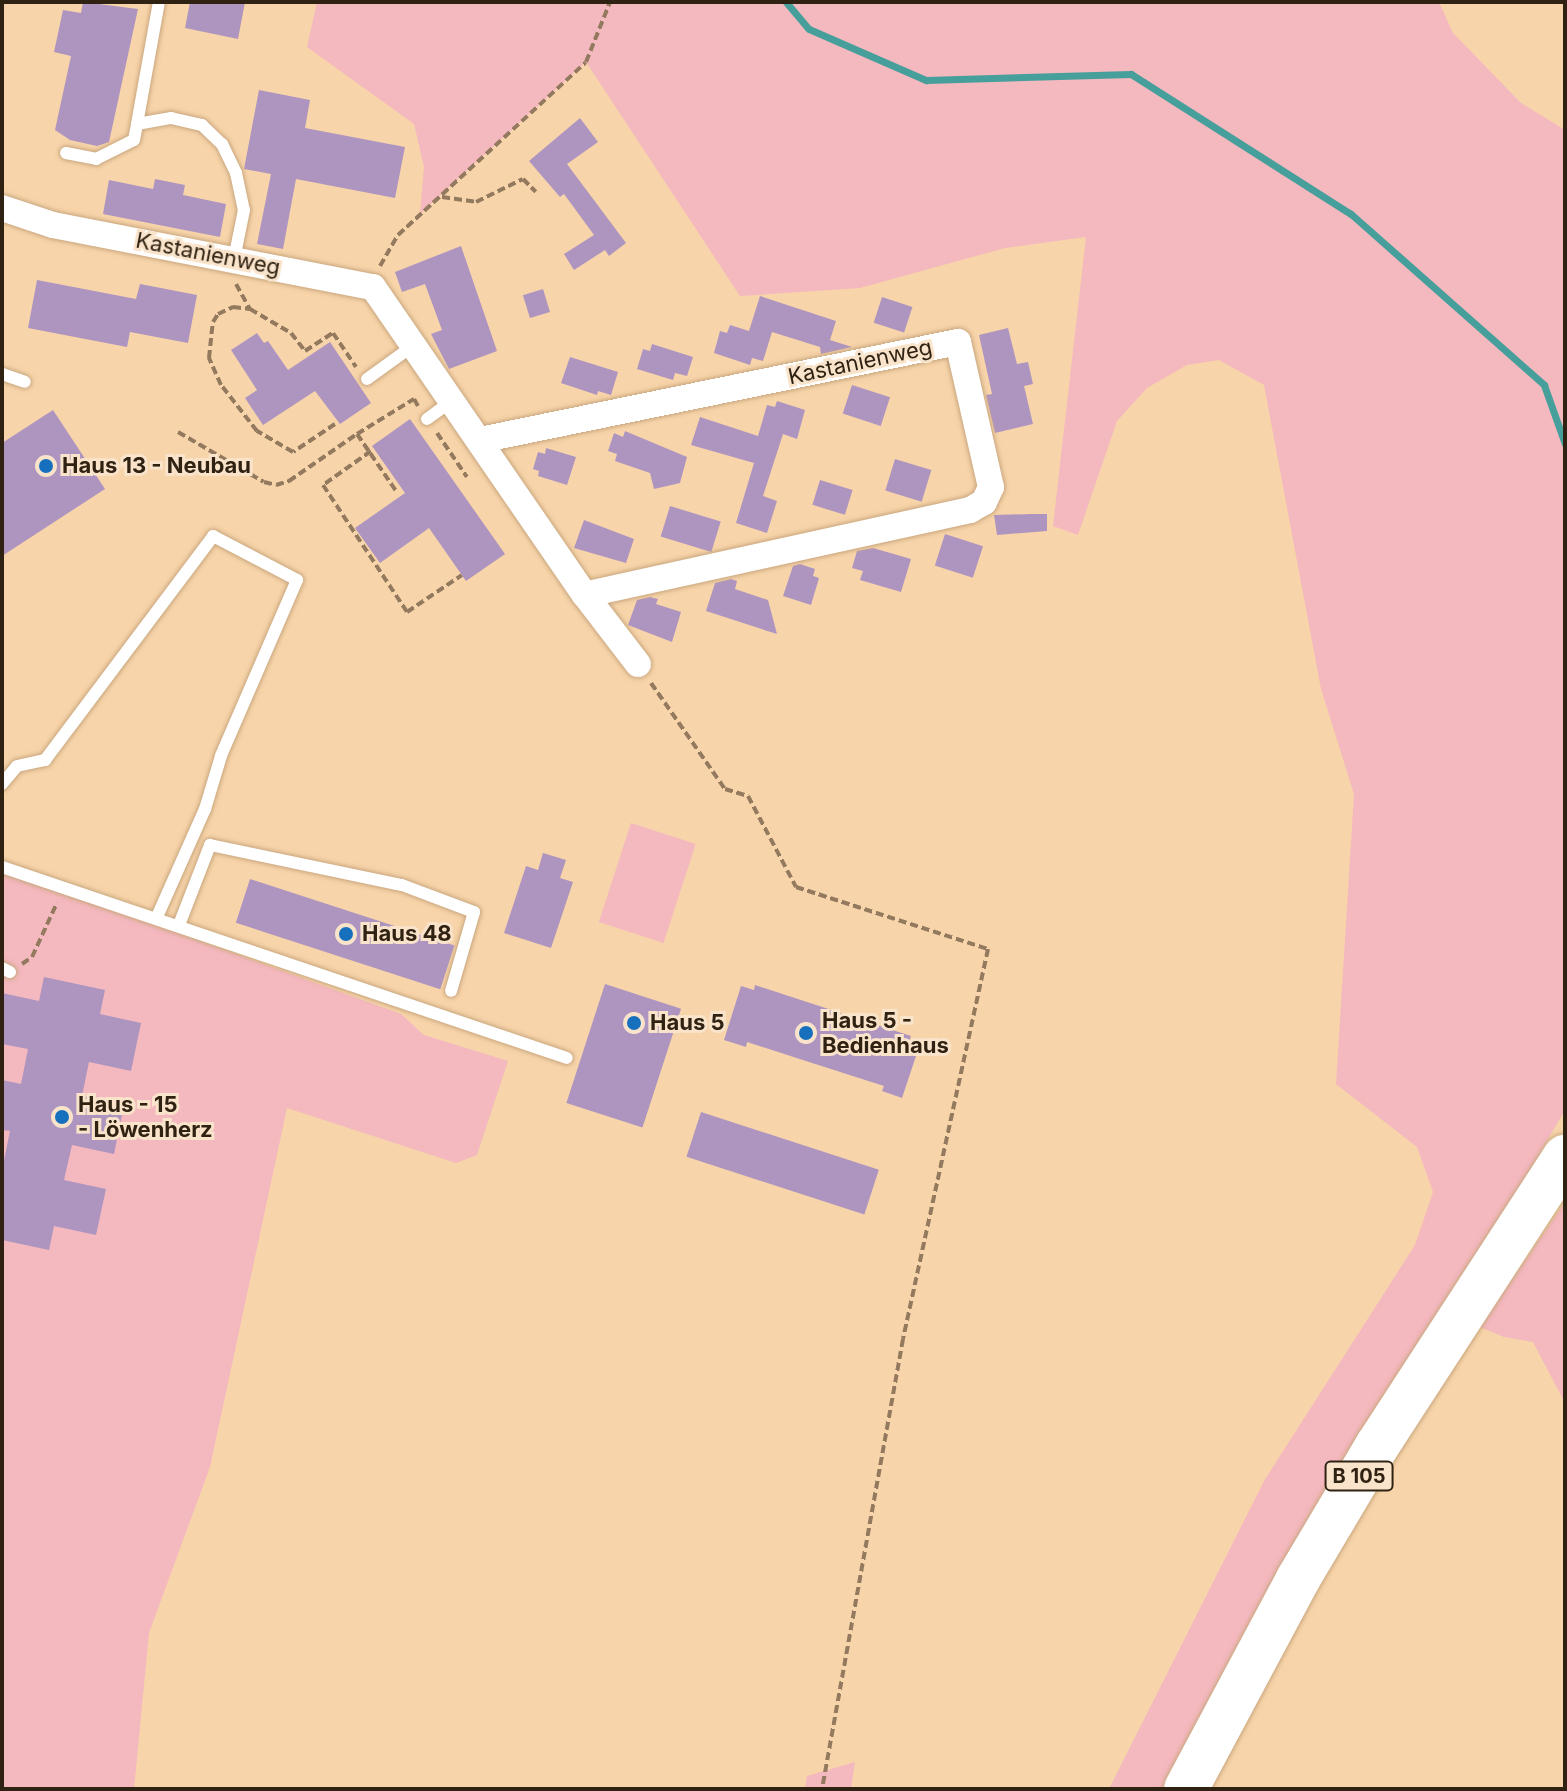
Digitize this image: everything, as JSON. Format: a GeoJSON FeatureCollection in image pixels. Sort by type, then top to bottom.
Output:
{"type":"FeatureCollection","features":[{"type":"Feature","properties":{"kind":"highway","name":"B 105"},"geometry":{"type":"LineString","coordinates":[[1186,1789],[1298,1579],[1377,1446],[1558,1167]]}},
{"type":"Feature","properties":{"kind":"street","name":"Kastanienweg"},"geometry":{"type":"LineString","coordinates":[[2,208],[53,225],[373,287]]}},
{"type":"Feature","properties":{"kind":"street"},"geometry":{"type":"LineString","coordinates":[[373,287],[585,595],[638,664]]}},
{"type":"Feature","properties":{"kind":"street","name":"Kastanienweg"},"geometry":{"type":"LineString","coordinates":[[480,440],[958,342],[991,487],[984,502],[970,510],[585,595]]}},
{"type":"Feature","properties":{"kind":"lane"},"geometry":{"type":"LineString","coordinates":[[66,153],[96,159],[134,140],[159,2]]}},
{"type":"Feature","properties":{"kind":"lane"},"geometry":{"type":"LineString","coordinates":[[137,124],[171,118],[202,125],[222,144],[236,173],[244,210],[234,259]]}},
{"type":"Feature","properties":{"kind":"lane"},"geometry":{"type":"LineString","coordinates":[[367,379],[414,345]]}},
{"type":"Feature","properties":{"kind":"lane"},"geometry":{"type":"LineString","coordinates":[[2,374],[25,382]]}},
{"type":"Feature","properties":{"kind":"lane"},"geometry":{"type":"LineString","coordinates":[[427,419],[453,400]]}},
{"type":"Feature","properties":{"kind":"lane"},"geometry":{"type":"LineString","coordinates":[[2,784],[17,766],[45,760],[213,536],[297,580],[221,756],[205,809],[157,917]]}},
{"type":"Feature","properties":{"kind":"lane"},"geometry":{"type":"LineString","coordinates":[[179,925],[210,845],[402,885],[474,912],[451,991]]}},
{"type":"Feature","properties":{"kind":"lane"},"geometry":{"type":"LineString","coordinates":[[2,867],[567,1058]]}},
{"type":"Feature","properties":{"kind":"path"},"geometry":{"type":"LineString","coordinates":[[373,287],[383,258],[398,235],[586,62],[610,2]]}},
{"type":"Feature","properties":{"kind":"path"},"geometry":{"type":"LineString","coordinates":[[442,197],[476,202],[523,179],[536,192]]}},
{"type":"Feature","properties":{"kind":"path"},"geometry":{"type":"LineString","coordinates":[[335,424],[293,452],[257,431],[221,385],[209,358],[209,339],[218,314],[233,307],[258,312],[291,333],[305,351],[333,333],[367,379]]}},
{"type":"Feature","properties":{"kind":"path"},"geometry":{"type":"LineString","coordinates":[[178,432],[264,482],[276,485],[289,481],[414,399],[467,477]]}},
{"type":"Feature","properties":{"kind":"path"},"geometry":{"type":"LineString","coordinates":[[357,434],[396,491]]}},
{"type":"Feature","properties":{"kind":"path"},"geometry":{"type":"LineString","coordinates":[[370,452],[323,485],[407,612],[462,575]]}},
{"type":"Feature","properties":{"kind":"path"},"geometry":{"type":"LineString","coordinates":[[638,664],[725,789],[748,796],[796,887],[988,949],[903,1339],[822,1789]]}},
{"type":"Feature","properties":{"kind":"path"},"geometry":{"type":"LineString","coordinates":[[6,970],[32,957],[64,888]]}},
{"type":"Feature","properties":{"kind":"shaded area"},"geometry":{"type":"Polygon","coordinates":[[[317,2],[1439,2],[1453,33],[1521,103],[1565,130],[1565,1110],[1169,1789],[1109,1789],[1264,1481],[1415,1245],[1433,1192],[1417,1147],[1336,1084],[1354,794],[1321,689],[1264,385],[1219,360],[1187,365],[1147,388],[1117,421],[1078,535],[1053,526],[1086,237],[1005,248],[860,288],[740,296],[586,62],[420,214],[424,167],[414,124],[307,47],[317,2]]]}},
{"type":"Feature","properties":{"kind":"shaded area"},"geometry":{"type":"Polygon","coordinates":[[[631,823],[696,844],[664,943],[599,922],[631,823]]]}},
{"type":"Feature","properties":{"kind":"shaded area"},"geometry":{"type":"Polygon","coordinates":[[[2,869],[401,1014],[424,1035],[508,1061],[477,1155],[456,1163],[287,1108],[210,1467],[149,1633],[134,1789],[2,1789],[2,869]]]}},
{"type":"Feature","properties":{"kind":"shaded area"},"geometry":{"type":"Polygon","coordinates":[[[1565,1202],[1565,1403],[1533,1342],[1504,1337],[1480,1327],[1565,1202]]]}},
{"type":"Feature","properties":{"kind":"shaded area"},"geometry":{"type":"Polygon","coordinates":[[[855,1762],[851,1789],[805,1789],[807,1776],[855,1762]]]}},
{"type":"Feature","properties":{"kind":"building"},"geometry":{"type":"Polygon","coordinates":[[[83,2],[138,9],[109,142],[97,146],[70,140],[55,130],[71,56],[54,52],[63,10],[81,13],[83,2]]]}},
{"type":"Feature","properties":{"kind":"building"},"geometry":{"type":"Polygon","coordinates":[[[190,2],[245,2],[238,39],[185,28],[190,2]]]}},
{"type":"Feature","properties":{"kind":"building"},"geometry":{"type":"Polygon","coordinates":[[[259,90],[310,100],[305,128],[405,147],[395,198],[296,179],[283,249],[257,244],[271,174],[244,169],[259,90]]]}},
{"type":"Feature","properties":{"kind":"building"},"geometry":{"type":"Polygon","coordinates":[[[580,118],[598,142],[567,164],[626,243],[609,256],[605,250],[574,270],[564,254],[594,235],[564,194],[560,197],[529,161],[580,118]]]}},
{"type":"Feature","properties":{"kind":"building"},"geometry":{"type":"Polygon","coordinates":[[[155,179],[185,185],[183,195],[226,204],[220,237],[103,214],[109,180],[153,189],[155,179]]]}},
{"type":"Feature","properties":{"kind":"building"},"geometry":{"type":"Polygon","coordinates":[[[461,246],[497,351],[449,369],[431,334],[442,330],[425,284],[402,292],[395,272],[461,246]]]}},
{"type":"Feature","properties":{"kind":"building"},"geometry":{"type":"Polygon","coordinates":[[[37,280],[136,299],[140,284],[197,295],[188,343],[130,332],[127,347],[28,328],[37,280]]]}},
{"type":"Feature","properties":{"kind":"building"},"geometry":{"type":"Polygon","coordinates":[[[543,289],[550,312],[530,318],[523,295],[543,289]]]}},
{"type":"Feature","properties":{"kind":"building"},"geometry":{"type":"Polygon","coordinates":[[[760,296],[836,321],[830,340],[852,347],[821,354],[820,347],[772,332],[763,361],[752,358],[750,365],[714,353],[720,331],[727,333],[730,325],[749,331],[760,296]]]}},
{"type":"Feature","properties":{"kind":"building"},"geometry":{"type":"Polygon","coordinates":[[[882,297],[912,307],[904,333],[874,323],[882,297]]]}},
{"type":"Feature","properties":{"kind":"building"},"geometry":{"type":"Polygon","coordinates":[[[1008,328],[1017,364],[1028,362],[1033,384],[1024,386],[1033,424],[995,433],[986,395],[992,394],[979,335],[1008,328]]]}},
{"type":"Feature","properties":{"kind":"building"},"geometry":{"type":"Polygon","coordinates":[[[257,333],[264,343],[268,341],[288,370],[330,342],[371,403],[340,424],[315,391],[263,425],[245,398],[257,390],[231,350],[257,333]]]}},
{"type":"Feature","properties":{"kind":"building"},"geometry":{"type":"Polygon","coordinates":[[[652,344],[693,357],[687,376],[675,373],[673,380],[637,369],[643,349],[650,351],[652,344]]]}},
{"type":"Feature","properties":{"kind":"building"},"geometry":{"type":"Polygon","coordinates":[[[570,357],[618,372],[611,395],[598,391],[597,395],[561,383],[570,357]]]}},
{"type":"Feature","properties":{"kind":"building"},"geometry":{"type":"Polygon","coordinates":[[[852,385],[890,397],[881,426],[843,414],[852,385]]]}},
{"type":"Feature","properties":{"kind":"building"},"geometry":{"type":"Polygon","coordinates":[[[777,401],[805,410],[797,439],[783,434],[763,496],[777,501],[767,533],[736,523],[754,463],[691,445],[700,417],[758,436],[767,405],[775,407],[777,401]]]}},
{"type":"Feature","properties":{"kind":"building","name":"Haus 13 - Neubau"},"geometry":{"type":"Polygon","coordinates":[[[53,410],[105,489],[2,556],[2,443],[53,410]]]}},
{"type":"Feature","properties":{"kind":"building"},"geometry":{"type":"Polygon","coordinates":[[[410,419],[505,554],[466,581],[429,528],[380,563],[355,528],[405,493],[372,446],[410,419]]]}},
{"type":"Feature","properties":{"kind":"building"},"geometry":{"type":"Polygon","coordinates":[[[625,431],[687,457],[680,483],[654,489],[650,473],[615,461],[617,454],[608,451],[614,433],[623,437],[625,431]]]}},
{"type":"Feature","properties":{"kind":"building"},"geometry":{"type":"Polygon","coordinates":[[[546,448],[576,457],[567,485],[538,476],[539,471],[533,469],[538,452],[545,454],[546,448]]]}},
{"type":"Feature","properties":{"kind":"building"},"geometry":{"type":"Polygon","coordinates":[[[895,459],[931,470],[922,502],[885,491],[895,459]]]}},
{"type":"Feature","properties":{"kind":"building"},"geometry":{"type":"Polygon","coordinates":[[[820,480],[853,490],[845,515],[812,505],[820,480]]]}},
{"type":"Feature","properties":{"kind":"building"},"geometry":{"type":"Polygon","coordinates":[[[670,506],[721,521],[711,552],[661,537],[670,506]]]}},
{"type":"Feature","properties":{"kind":"building"},"geometry":{"type":"Polygon","coordinates":[[[1047,514],[1047,531],[997,535],[994,515],[1047,514]]]}},
{"type":"Feature","properties":{"kind":"building"},"geometry":{"type":"Polygon","coordinates":[[[584,520],[634,539],[626,563],[574,548],[584,520]]]}},
{"type":"Feature","properties":{"kind":"building"},"geometry":{"type":"Polygon","coordinates":[[[945,534],[983,546],[973,578],[935,565],[945,534]]]}},
{"type":"Feature","properties":{"kind":"building"},"geometry":{"type":"Polygon","coordinates":[[[873,548],[911,559],[901,592],[860,580],[863,571],[852,568],[857,551],[873,548]]]}},
{"type":"Feature","properties":{"kind":"building"},"geometry":{"type":"Polygon","coordinates":[[[800,564],[815,569],[813,576],[819,578],[811,605],[783,596],[793,566],[800,564]]]}},
{"type":"Feature","properties":{"kind":"building"},"geometry":{"type":"Polygon","coordinates":[[[731,579],[737,581],[735,589],[768,600],[777,634],[706,611],[715,583],[731,579]]]}},
{"type":"Feature","properties":{"kind":"building"},"geometry":{"type":"Polygon","coordinates":[[[658,599],[656,604],[681,612],[672,642],[628,625],[637,600],[658,599]]]}},
{"type":"Feature","properties":{"kind":"building"},"geometry":{"type":"Polygon","coordinates":[[[543,853],[566,860],[560,878],[573,882],[551,948],[504,933],[526,866],[538,870],[543,853]]]}},
{"type":"Feature","properties":{"kind":"building","name":"Haus 48"},"geometry":{"type":"Polygon","coordinates":[[[250,879],[454,945],[440,989],[236,923],[250,879]]]}},
{"type":"Feature","properties":{"kind":"building","name":"Haus - 15 - Löwenherz"},"geometry":{"type":"Polygon","coordinates":[[[44,977],[105,990],[100,1014],[141,1023],[131,1071],[89,1062],[82,1096],[124,1105],[114,1154],[72,1145],[64,1180],[106,1189],[96,1235],[54,1226],[49,1250],[2,1240],[2,1170],[10,1131],[2,1130],[2,1080],[21,1084],[28,1049],[2,1044],[2,993],[39,1001],[44,977]]]}},
{"type":"Feature","properties":{"kind":"building"},"geometry":{"type":"Polygon","coordinates":[[[605,984],[681,1009],[642,1128],[566,1103],[605,984]]]}},
{"type":"Feature","properties":{"kind":"building","name":"Haus 5 - Bedienhaus"},"geometry":{"type":"Polygon","coordinates":[[[755,985],[911,1036],[909,1041],[920,1044],[902,1098],[882,1091],[884,1086],[747,1042],[746,1047],[724,1040],[741,986],[754,990],[755,985]]]}},
{"type":"Feature","properties":{"kind":"building"},"geometry":{"type":"Polygon","coordinates":[[[701,1112],[879,1170],[864,1214],[686,1157],[701,1112]]]}},
{"type":"Feature","properties":{"kind":"waterway"},"geometry":{"type":"LineString","coordinates":[[786,2],[809,29],[926,80],[1131,74],[1351,214],[1544,385],[1565,444]]}},
{"type":"Feature","properties":{"kind":"place","name":"Haus 13 - Neubau"},"geometry":{"type":"Point","coordinates":[46,466]}},
{"type":"Feature","properties":{"kind":"place","name":"Haus 48"},"geometry":{"type":"Point","coordinates":[346,934]}},
{"type":"Feature","properties":{"kind":"place","name":"Haus 5"},"geometry":{"type":"Point","coordinates":[634,1023]}},
{"type":"Feature","properties":{"kind":"place","name":"Haus 5 - Bedienhaus"},"geometry":{"type":"Point","coordinates":[806,1033]}},
{"type":"Feature","properties":{"kind":"place","name":"Haus - 15 - Löwenherz"},"geometry":{"type":"Point","coordinates":[62,1117]}}]}
